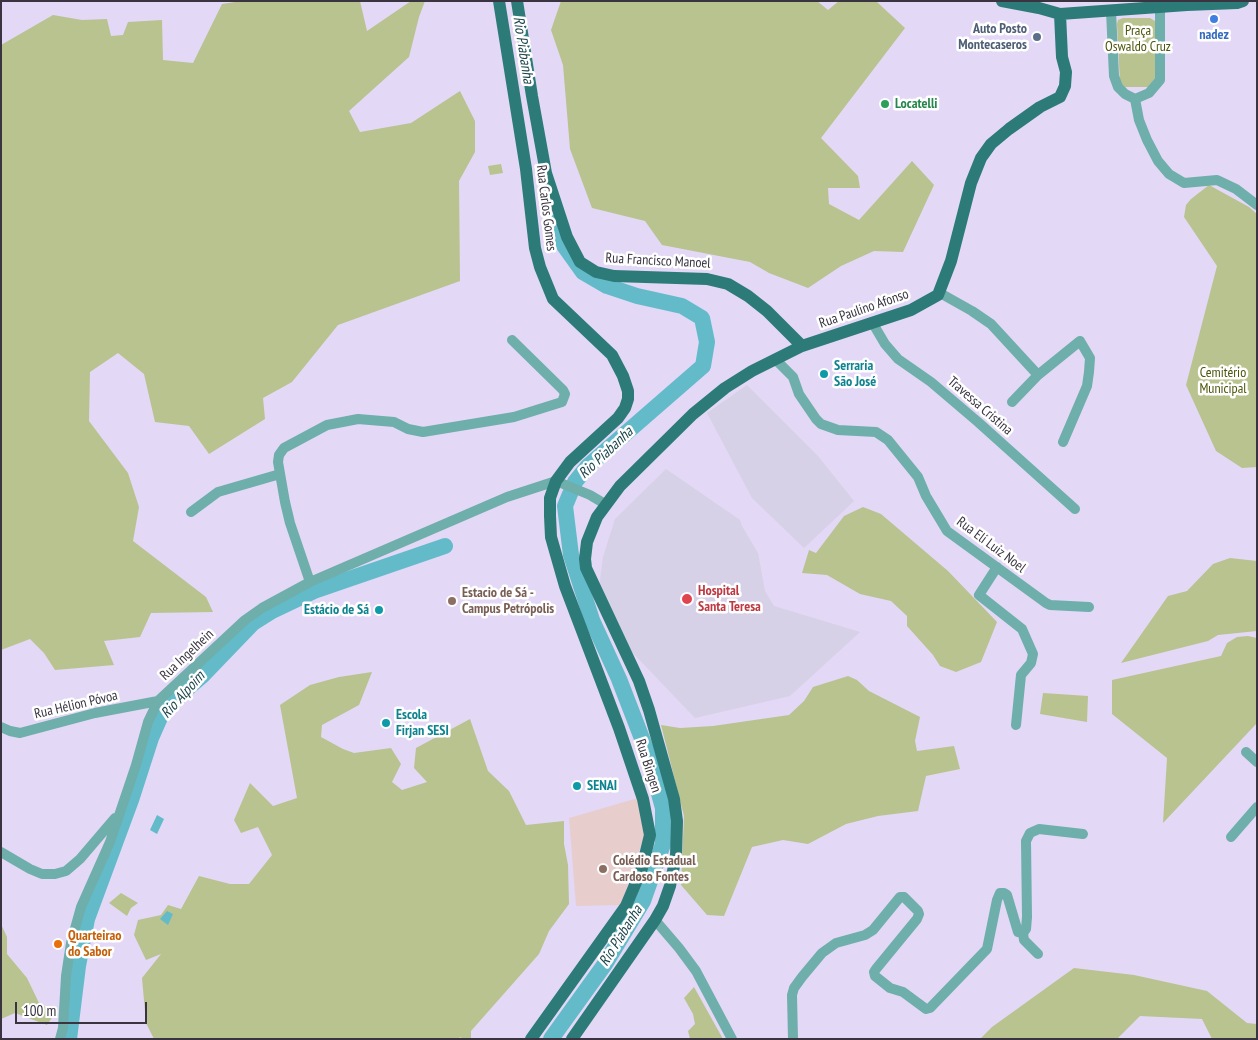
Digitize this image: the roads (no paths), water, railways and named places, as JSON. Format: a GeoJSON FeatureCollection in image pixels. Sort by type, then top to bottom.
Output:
{"type":"FeatureCollection","features":[{"type":"Feature","properties":{"kind":"main road","name":"Rua Carlos Gomes"},"geometry":{"type":"LineString","coordinates":[[499,1],[501,23],[526,169],[535,248],[541,272],[552,299],[612,355],[623,376],[628,391],[625,408],[618,418],[570,462],[556,481]]}},
{"type":"Feature","properties":{"kind":"main road","name":"Rua Francisco Manoel"},"geometry":{"type":"LineString","coordinates":[[517,1],[546,173],[567,237],[580,262],[596,272],[614,276],[708,279],[728,284],[748,296],[767,311],[802,346]]}},
{"type":"Feature","properties":{"kind":"main road"},"geometry":{"type":"LineString","coordinates":[[1002,1],[1060,14],[1237,4],[1243,1]]}},
{"type":"Feature","properties":{"kind":"main road"},"geometry":{"type":"LineString","coordinates":[[940,293],[951,260],[971,183],[981,158],[991,144],[1009,129],[1040,107],[1060,97],[1065,86],[1066,72],[1062,57],[1060,14]]}},
{"type":"Feature","properties":{"kind":"main road"},"geometry":{"type":"LineString","coordinates":[[501,23],[520,20]]}},
{"type":"Feature","properties":{"kind":"main road","name":"Rua Paulino Afonso"},"geometry":{"type":"LineString","coordinates":[[605,504],[620,486],[693,414],[725,388],[775,359],[802,346],[911,310],[940,293]]}},
{"type":"Feature","properties":{"kind":"main road","name":"Rua Bingen"},"geometry":{"type":"LineString","coordinates":[[531,1039],[626,906],[647,855],[650,835],[640,791],[619,728],[565,586],[551,537],[550,498],[556,481]]}},
{"type":"Feature","properties":{"kind":"main road","name":"Rua Bingen"},"geometry":{"type":"LineString","coordinates":[[572,1039],[663,906],[670,886],[676,856],[677,821],[674,799],[649,710],[639,681],[586,568],[587,542],[605,504]]}},
{"type":"Feature","properties":{"kind":"street"},"geometry":{"type":"LineString","coordinates":[[1111,11],[1114,76],[1118,87],[1125,94],[1135,99],[1149,93],[1160,80],[1160,8]]}},
{"type":"Feature","properties":{"kind":"street"},"geometry":{"type":"LineString","coordinates":[[1135,99],[1139,120],[1147,140],[1158,161],[1169,174],[1184,183],[1217,180],[1236,189],[1257,205]]}},
{"type":"Feature","properties":{"kind":"street"},"geometry":{"type":"LineString","coordinates":[[940,293],[991,324],[1038,375]]}},
{"type":"Feature","properties":{"kind":"street","name":"Travessa Cristina"},"geometry":{"type":"LineString","coordinates":[[872,322],[885,344],[898,359],[931,382],[1075,509]]}},
{"type":"Feature","properties":{"kind":"street"},"geometry":{"type":"LineString","coordinates":[[310,582],[290,523],[280,474],[279,454],[284,448],[328,425],[358,419],[394,422],[408,429],[423,432],[514,417],[562,402],[565,394],[563,390],[512,340]]}},
{"type":"Feature","properties":{"kind":"street"},"geometry":{"type":"LineString","coordinates":[[1012,402],[1038,375],[1080,341],[1090,358],[1087,386],[1064,442]]}},
{"type":"Feature","properties":{"kind":"street","name":"Rua Eli Luiz Noel"},"geometry":{"type":"LineString","coordinates":[[775,359],[792,377],[800,394],[821,424],[838,430],[876,432],[888,440],[918,477],[926,496],[947,531],[1050,605],[1090,608]]}},
{"type":"Feature","properties":{"kind":"street"},"geometry":{"type":"LineString","coordinates":[[191,512],[218,492],[280,474]]}},
{"type":"Feature","properties":{"kind":"street"},"geometry":{"type":"LineString","coordinates":[[556,481],[590,495],[605,504]]}},
{"type":"Feature","properties":{"kind":"street","name":"Rua Ingelhein"},"geometry":{"type":"LineString","coordinates":[[60,1039],[63,1028],[66,976],[71,943],[81,907],[110,842],[148,722],[158,701],[245,620],[262,608],[310,582],[507,497],[556,481]]}},
{"type":"Feature","properties":{"kind":"street"},"geometry":{"type":"LineString","coordinates":[[997,567],[980,592],[980,598],[1022,629],[1033,654],[1031,663],[1021,675],[1016,724]]}},
{"type":"Feature","properties":{"kind":"street","name":"Rua Hélion Póvoa"},"geometry":{"type":"LineString","coordinates":[[1,727],[20,733],[95,713],[158,701]]}},
{"type":"Feature","properties":{"kind":"street"},"geometry":{"type":"LineString","coordinates":[[1246,752],[1257,762]]}},
{"type":"Feature","properties":{"kind":"street"},"geometry":{"type":"LineString","coordinates":[[1231,837],[1257,807]]}},
{"type":"Feature","properties":{"kind":"street"},"geometry":{"type":"LineString","coordinates":[[1,852],[42,874],[55,874],[66,871],[80,860],[121,812]]}},
{"type":"Feature","properties":{"kind":"street"},"geometry":{"type":"LineString","coordinates":[[1038,954],[1024,940],[1023,933],[1026,929],[1027,917],[1026,841],[1030,833],[1039,829],[1083,834]]}},
{"type":"Feature","properties":{"kind":"street"},"geometry":{"type":"LineString","coordinates":[[793,1039],[792,995],[794,988],[802,977],[822,953],[836,943],[865,935],[873,930],[897,900],[904,897],[918,910],[918,919],[874,972],[874,976],[894,991],[903,992],[926,1008],[930,1008],[987,949],[1000,893],[1007,895],[1015,927],[1018,932],[1023,933]]}},
{"type":"Feature","properties":{"kind":"street"},"geometry":{"type":"LineString","coordinates":[[655,920],[696,971],[732,1039]]}},
{"type":"Feature","properties":{"kind":"waterway","name":"Rio Piabanha"},"geometry":{"type":"LineString","coordinates":[[551,1039],[605,964],[643,901],[663,844],[663,808],[648,754],[619,679],[592,620],[571,555],[565,506],[575,482],[588,466],[703,366],[707,342],[702,318],[682,306],[637,296],[607,286],[583,272],[563,244],[557,222]]}},
{"type":"Feature","properties":{"kind":"waterway","name":"Rio Alpoim"},"geometry":{"type":"LineString","coordinates":[[69,1039],[78,966],[87,919],[131,800],[151,738],[162,713],[202,676],[253,623],[272,611],[314,591],[445,546]]}},
{"type":"Feature","properties":{"kind":"place","name":"nadez"},"geometry":{"type":"Point","coordinates":[1214,19]}},
{"type":"Feature","properties":{"kind":"place","name":"Auto Posto Montecaseros"},"geometry":{"type":"Point","coordinates":[1037,37]}},
{"type":"Feature","properties":{"kind":"place","name":"Locatelli"},"geometry":{"type":"Point","coordinates":[885,104]}},
{"type":"Feature","properties":{"kind":"place","name":"Serraria São José"},"geometry":{"type":"Point","coordinates":[824,374]}},
{"type":"Feature","properties":{"kind":"place","name":"Hospital Santa Teresa"},"geometry":{"type":"Point","coordinates":[687,599]}},
{"type":"Feature","properties":{"kind":"place","name":"Estacio de Sá - Campus Petrópolis"},"geometry":{"type":"Point","coordinates":[452,601]}},
{"type":"Feature","properties":{"kind":"place","name":"Estácio de Sá"},"geometry":{"type":"Point","coordinates":[379,610]}},
{"type":"Feature","properties":{"kind":"place","name":"Escola Firjan SESI"},"geometry":{"type":"Point","coordinates":[386,723]}},
{"type":"Feature","properties":{"kind":"place","name":"SENAI"},"geometry":{"type":"Point","coordinates":[577,786]}},
{"type":"Feature","properties":{"kind":"place","name":"Colédio Estadual Cardoso Fontes"},"geometry":{"type":"Point","coordinates":[603,869]}},
{"type":"Feature","properties":{"kind":"place","name":"Quarteirao do Sabor"},"geometry":{"type":"Point","coordinates":[58,944]}},
{"type":"Feature","properties":{"kind":"park label","name":"Praça Oswaldo Cruz"},"geometry":{"type":"Point","coordinates":[1138,40]}},
{"type":"Feature","properties":{"kind":"park label","name":"Cemitério Municipal"},"geometry":{"type":"Point","coordinates":[1223,382]}}]}
